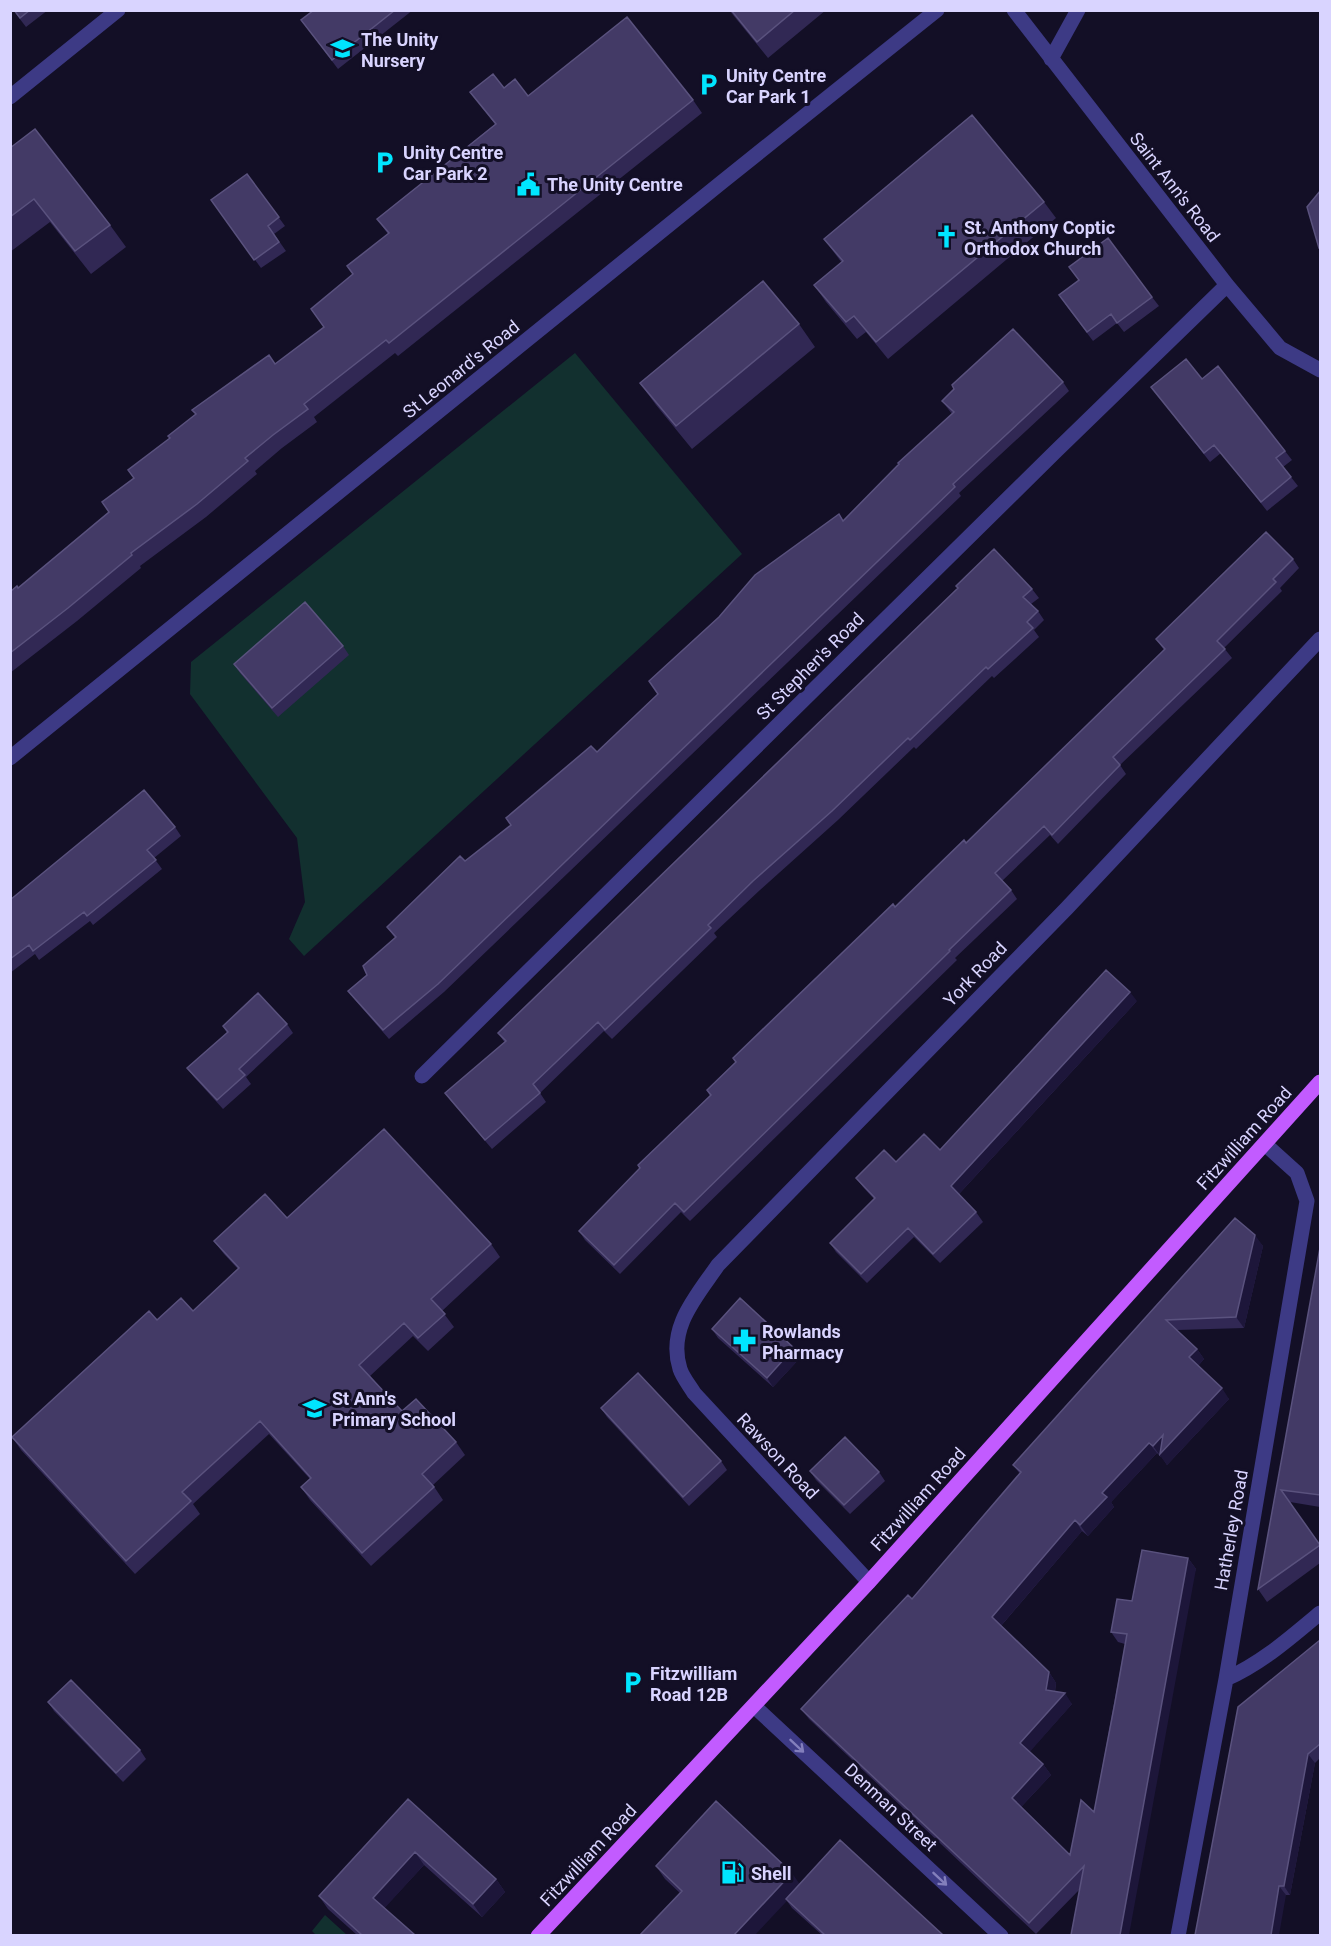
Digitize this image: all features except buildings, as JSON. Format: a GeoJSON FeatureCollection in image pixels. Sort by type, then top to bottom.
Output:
{"type":"FeatureCollection","features":[{"type":"Feature","properties":{"kind":"main road","name":"Fitzwilliam Road"},"geometry":{"type":"LineString","coordinates":[[538,1935],[869,1582],[1320,1082]]}},
{"type":"Feature","properties":{"kind":"street"},"geometry":{"type":"LineString","coordinates":[[10,97],[118,10]]}},
{"type":"Feature","properties":{"kind":"street","name":"St Leonard's Road"},"geometry":{"type":"LineString","coordinates":[[10,758],[937,10]]}},
{"type":"Feature","properties":{"kind":"street","name":"Saint Ann's Road"},"geometry":{"type":"LineString","coordinates":[[1014,10],[1227,285],[1280,348],[1320,370]]}},
{"type":"Feature","properties":{"kind":"street"},"geometry":{"type":"LineString","coordinates":[[1051,59],[1078,10]]}},
{"type":"Feature","properties":{"kind":"street","name":"St Stephen's Road"},"geometry":{"type":"LineString","coordinates":[[422,1076],[1227,285]]}},
{"type":"Feature","properties":{"kind":"street","name":"York Road"},"geometry":{"type":"LineString","coordinates":[[676,1346],[685,1312],[718,1265],[1067,908],[1320,639]]}},
{"type":"Feature","properties":{"kind":"street","name":"Hatherley Road"},"geometry":{"type":"LineString","coordinates":[[1178,1935],[1226,1679],[1307,1201],[1297,1173],[1266,1144]]}},
{"type":"Feature","properties":{"kind":"street","name":"Rawson Road"},"geometry":{"type":"LineString","coordinates":[[676,1346],[681,1371],[694,1393],[869,1582]]}},
{"type":"Feature","properties":{"kind":"street"},"geometry":{"type":"LineString","coordinates":[[1226,1679],[1248,1669],[1320,1613]]}},
{"type":"Feature","properties":{"kind":"street","name":"Denman Street"},"geometry":{"type":"LineString","coordinates":[[754,1706],[1001,1935]]}},
{"type":"Feature","properties":{"kind":"green space"},"geometry":{"type":"Polygon","coordinates":[[[575,353],[742,554],[304,956],[289,939],[305,902],[297,838],[190,694],[191,662],[575,353]]]}},
{"type":"Feature","properties":{"kind":"green space"},"geometry":{"type":"Polygon","coordinates":[[[325,1915],[347,1935],[316,1935],[312,1931],[325,1915]]]}},
{"type":"Feature","properties":{"kind":"place","name":"The Unity Nursery"},"geometry":{"type":"Point","coordinates":[343,49]}},
{"type":"Feature","properties":{"kind":"place","name":"Unity Centre Car Park 1"},"geometry":{"type":"Point","coordinates":[708,85]}},
{"type":"Feature","properties":{"kind":"place","name":"Unity Centre Car Park 2"},"geometry":{"type":"Point","coordinates":[385,162]}},
{"type":"Feature","properties":{"kind":"place","name":"The Unity Centre"},"geometry":{"type":"Point","coordinates":[529,184]}},
{"type":"Feature","properties":{"kind":"place","name":"St. Anthony Coptic Orthodox Church"},"geometry":{"type":"Point","coordinates":[946,237]}},
{"type":"Feature","properties":{"kind":"place","name":"Rowlands Pharmacy"},"geometry":{"type":"Point","coordinates":[744,1341]}},
{"type":"Feature","properties":{"kind":"place","name":"St Ann's Primary School"},"geometry":{"type":"Point","coordinates":[314,1408]}},
{"type":"Feature","properties":{"kind":"place","name":"Fitzwilliam Road 12B"},"geometry":{"type":"Point","coordinates":[632,1683]}},
{"type":"Feature","properties":{"kind":"place","name":"Shell"},"geometry":{"type":"Point","coordinates":[733,1873]}}]}
